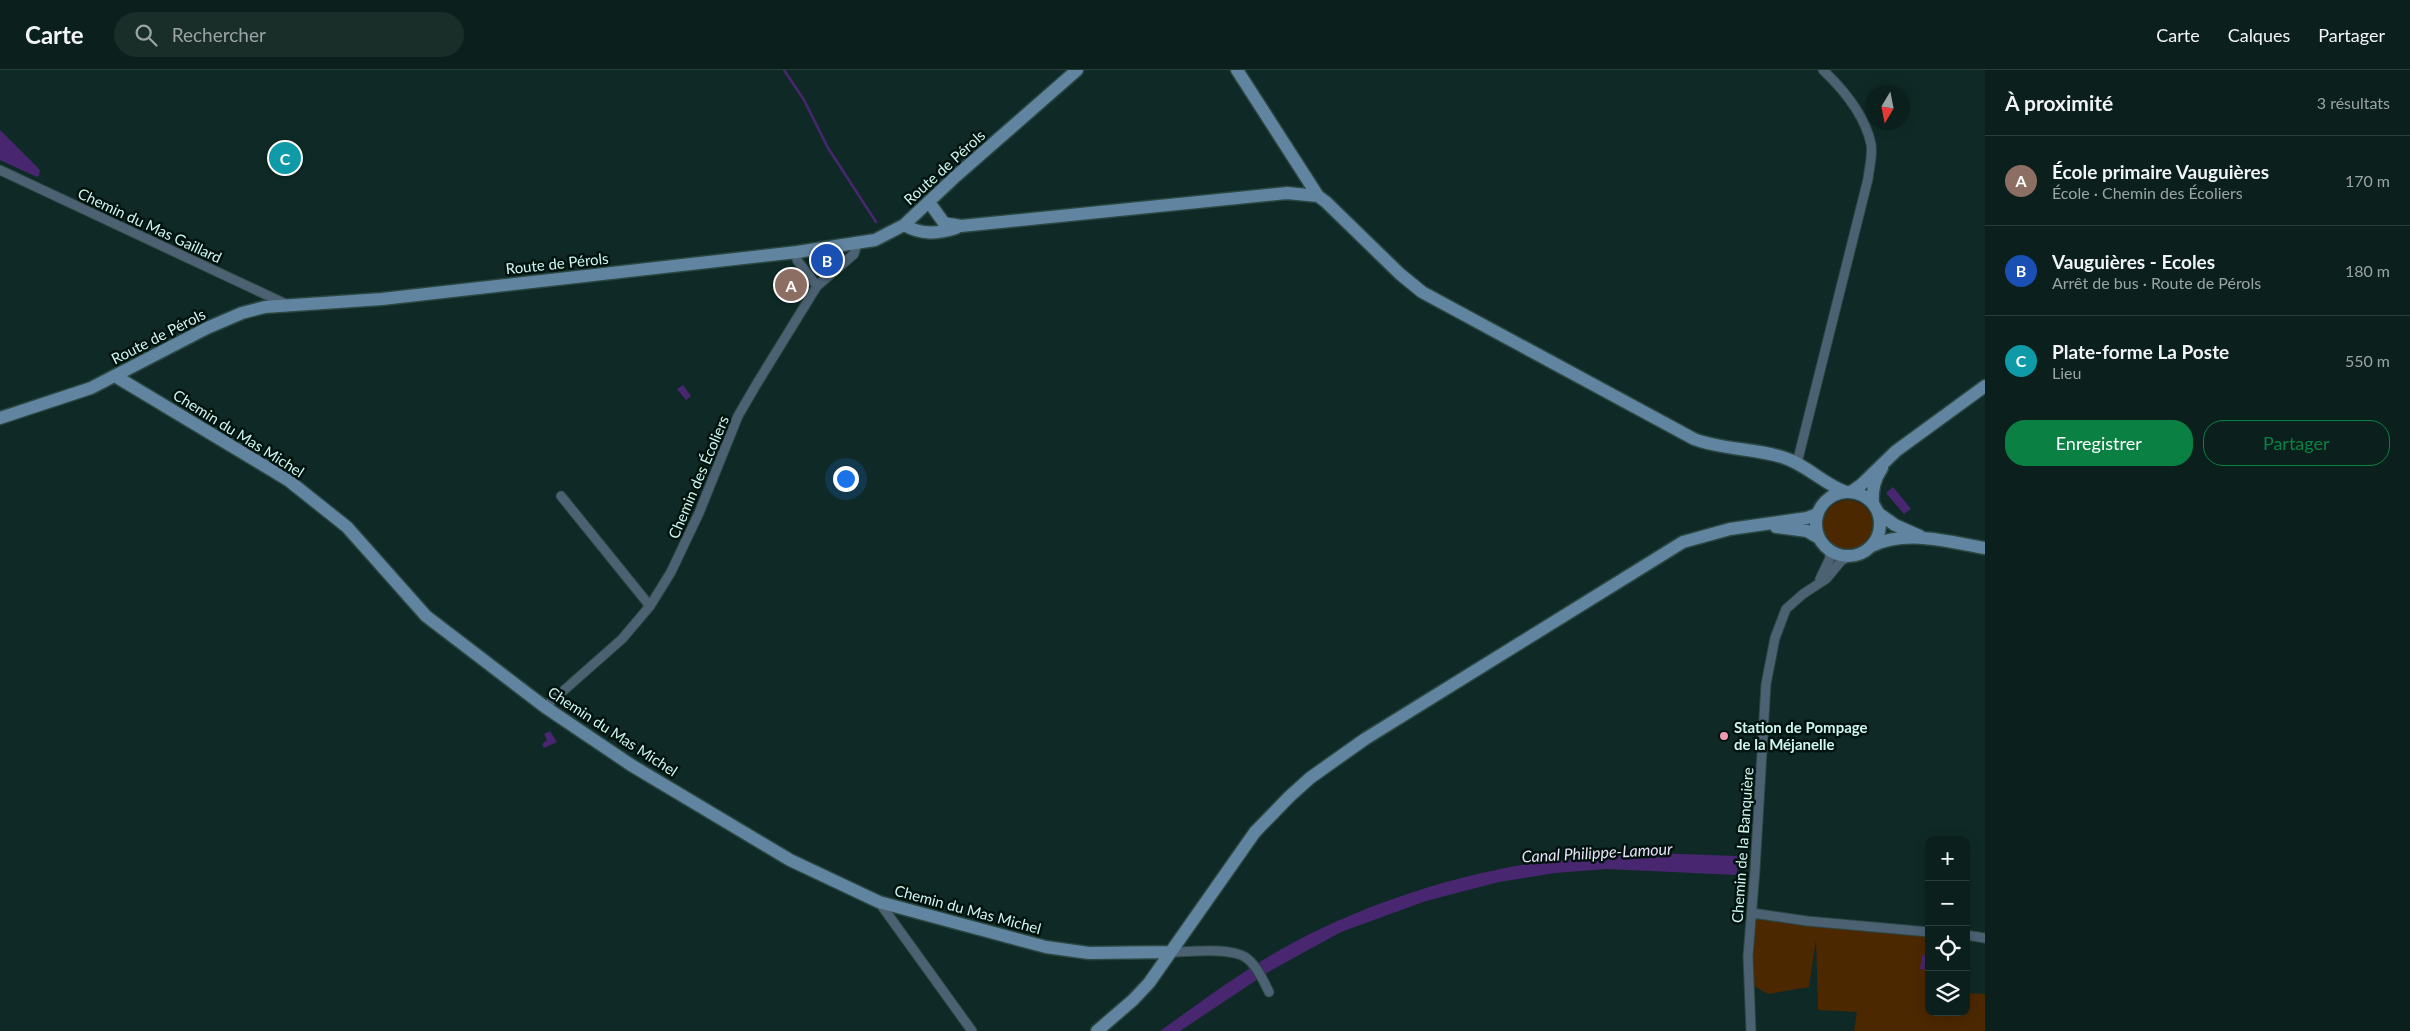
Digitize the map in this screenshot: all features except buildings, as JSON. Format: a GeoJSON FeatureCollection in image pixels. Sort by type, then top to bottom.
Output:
{"type":"FeatureCollection","features":[{"type":"Feature","properties":{"kind":"street","name":"Route de Pérols"},"geometry":{"type":"LineString","coordinates":[[0,418],[61,399],[115,376],[207,328],[242,313],[265,307],[382,299],[797,252],[857,244],[881,238],[904,225],[1077,70]]}},
{"type":"Feature","properties":{"kind":"street"},"geometry":{"type":"LineString","coordinates":[[1237,70],[1318,196],[1400,274],[1422,292],[1694,439],[1732,449],[1781,456],[1814,473],[1834,488],[1859,494],[1894,525],[1935,540]]}},
{"type":"Feature","properties":{"kind":"street"},"geometry":{"type":"LineString","coordinates":[[1797,463],[1868,179],[1871,145],[1863,123],[1845,91],[1823,70]]}},
{"type":"Feature","properties":{"kind":"street","name":"Chemin du Mas Gaillard"},"geometry":{"type":"LineString","coordinates":[[0,170],[288,305]]}},
{"type":"Feature","properties":{"kind":"street"},"geometry":{"type":"LineString","coordinates":[[904,225],[922,233],[945,231],[961,226],[1287,193],[1318,196]]}},
{"type":"Feature","properties":{"kind":"street"},"geometry":{"type":"LineString","coordinates":[[928,202],[944,223],[961,226]]}},
{"type":"Feature","properties":{"kind":"street","name":"Chemin des Écoliers"},"geometry":{"type":"LineString","coordinates":[[545,707],[622,640],[650,606],[671,572],[699,513],[738,416],[817,286],[854,254],[857,244]]}},
{"type":"Feature","properties":{"kind":"street"},"geometry":{"type":"LineString","coordinates":[[797,252],[797,260],[817,286]]}},
{"type":"Feature","properties":{"kind":"street","name":"Chemin du Mas Michel"},"geometry":{"type":"LineString","coordinates":[[115,376],[288,480],[347,528],[426,616],[545,707],[631,765],[790,860],[879,902],[1046,947],[1089,954],[1171,952]]}},
{"type":"Feature","properties":{"kind":"street"},"geometry":{"type":"LineString","coordinates":[[1819,538],[1816,522],[1824,502],[1830,497],[1848,492],[1861,485],[1896,451],[1985,386]]}},
{"type":"Feature","properties":{"kind":"street"},"geometry":{"type":"LineString","coordinates":[[1872,546],[1880,530],[1872,492],[1875,481],[1896,451]]}},
{"type":"Feature","properties":{"kind":"street"},"geometry":{"type":"LineString","coordinates":[[1814,473],[1822,484],[1824,502]]}},
{"type":"Feature","properties":{"kind":"street"},"geometry":{"type":"LineString","coordinates":[[561,496],[650,606]]}},
{"type":"Feature","properties":{"kind":"street"},"geometry":{"type":"LineString","coordinates":[[1097,1031],[1133,1000],[1171,952],[1255,832],[1288,796],[1310,778],[1366,739],[1683,542],[1705,535],[1807,518],[1818,514]]}},
{"type":"Feature","properties":{"kind":"street"},"geometry":{"type":"LineString","coordinates":[[1756,526],[1806,531],[1819,538],[1829,550],[1849,556],[1891,539],[1935,540],[1985,548]]}},
{"type":"Feature","properties":{"kind":"street","name":"Chemin de la Banquière"},"geometry":{"type":"LineString","coordinates":[[1751,1031],[1748,956],[1766,684],[1781,619],[1786,609],[1823,576],[1830,558],[1829,550]]}},
{"type":"Feature","properties":{"kind":"street","name":"Chemin de la Banquière"},"geometry":{"type":"LineString","coordinates":[[1814,586],[1826,579],[1849,556]]}},
{"type":"Feature","properties":{"kind":"street"},"geometry":{"type":"LineString","coordinates":[[879,902],[972,1031]]}},
{"type":"Feature","properties":{"kind":"street"},"geometry":{"type":"LineString","coordinates":[[1752,913],[1807,921],[1925,932]]}},
{"type":"Feature","properties":{"kind":"street"},"geometry":{"type":"LineString","coordinates":[[1970,936],[1985,938]]}},
{"type":"Feature","properties":{"kind":"street"},"geometry":{"type":"LineString","coordinates":[[1171,952],[1228,952],[1243,956],[1252,963],[1268,992]]}},
{"type":"Feature","properties":{"kind":"shaded area"},"geometry":{"type":"Polygon","coordinates":[[[0,130],[40,170],[39,176],[37,177],[0,160],[0,130]]]}},
{"type":"Feature","properties":{"kind":"shaded area"},"geometry":{"type":"Polygon","coordinates":[[[683,385],[691,396],[686,400],[677,389],[683,385]]]}},
{"type":"Feature","properties":{"kind":"shaded area"},"geometry":{"type":"Polygon","coordinates":[[[1893,487],[1911,509],[1904,514],[1886,493],[1893,487]]]}},
{"type":"Feature","properties":{"kind":"shaded area"},"geometry":{"type":"Polygon","coordinates":[[[1843,500],[1853,500],[1866,507],[1873,520],[1873,530],[1866,543],[1853,550],[1843,550],[1834,546],[1827,539],[1823,530],[1823,520],[1827,511],[1834,504],[1843,500]]]}},
{"type":"Feature","properties":{"kind":"shaded area"},"geometry":{"type":"Polygon","coordinates":[[[550,731],[557,742],[544,748],[542,744],[547,740],[544,734],[550,731]]]}},
{"type":"Feature","properties":{"kind":"shaded area"},"geometry":{"type":"Polygon","coordinates":[[[1621,852],[1738,856],[1737,875],[1607,869],[1555,873],[1499,882],[1426,901],[1341,932],[1270,971],[1180,1031],[1160,1031],[1263,960],[1317,930],[1376,905],[1436,885],[1496,870],[1541,862],[1616,855],[1621,852]]]}},
{"type":"Feature","properties":{"kind":"shaded area"},"geometry":{"type":"Polygon","coordinates":[[[1756,919],[1925,936],[1925,1016],[1970,1016],[1970,993],[1985,994],[1985,1031],[1854,1031],[1857,1012],[1818,1010],[1816,939],[1809,987],[1768,994],[1749,983],[1756,919]]]}},
{"type":"Feature","properties":{"kind":"shaded area"},"geometry":{"type":"Polygon","coordinates":[[[1922,955],[1925,955],[1925,970],[1920,969],[1922,955]]]}},
{"type":"Feature","properties":{"kind":"waterway"},"geometry":{"type":"LineString","coordinates":[[784,70],[804,100],[828,148],[876,222]]}},
{"type":"Feature","properties":{"kind":"place","name":"Plate-forme La Poste"},"geometry":{"type":"Point","coordinates":[285,158]}},
{"type":"Feature","properties":{"kind":"place","name":"Vauguières - Ecoles"},"geometry":{"type":"Point","coordinates":[827,260]}},
{"type":"Feature","properties":{"kind":"place","name":"École primaire Vauguières"},"geometry":{"type":"Point","coordinates":[791,285]}},
{"type":"Feature","properties":{"kind":"place","name":"Station de Pompage de la Méjanelle"},"geometry":{"type":"Point","coordinates":[1724,736]}},
{"type":"Feature","properties":{"kind":"water label","name":"Canal Philippe-Lamour"},"geometry":{"type":"Point","coordinates":[1597,852]}}]}
